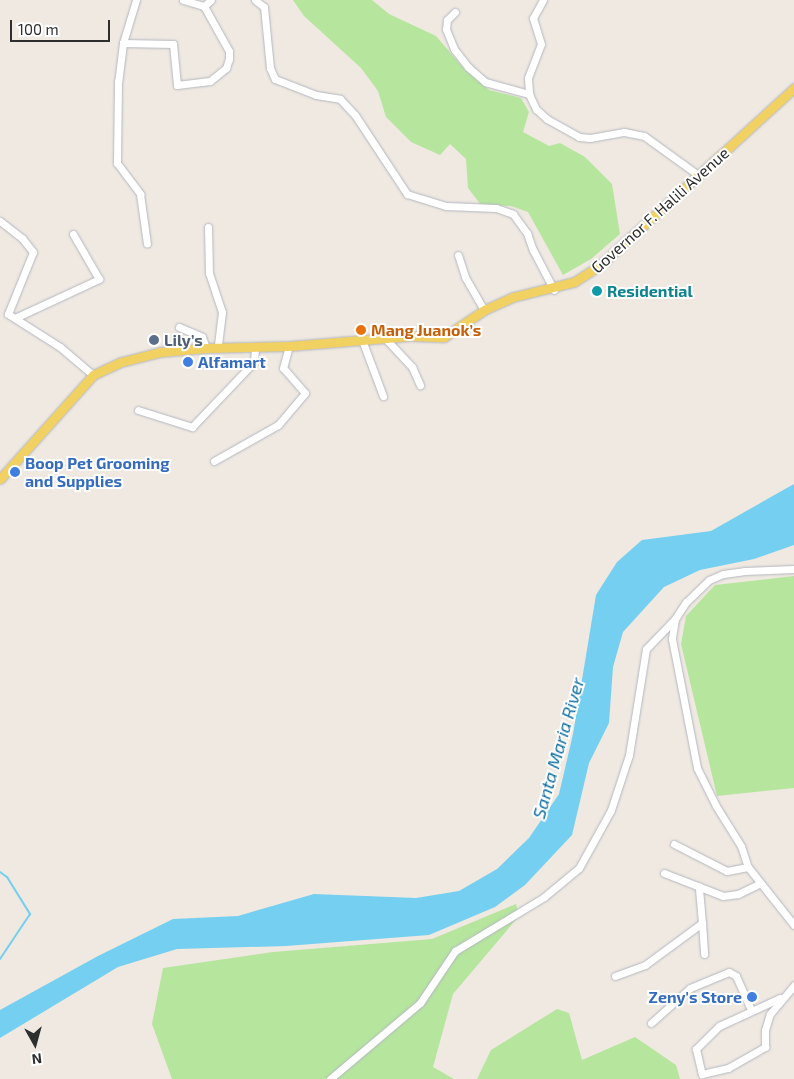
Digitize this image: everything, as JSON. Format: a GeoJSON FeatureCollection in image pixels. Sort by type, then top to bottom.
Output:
{"type":"FeatureCollection","features":[{"type":"Feature","properties":{"kind":"main road","name":"Governor F. Halili Avenue"},"geometry":{"type":"LineString","coordinates":[[0,479],[93,375],[121,362],[160,352],[218,347],[255,348],[385,338],[444,338],[484,310],[513,297],[554,290],[574,282],[599,266],[794,88]]}},
{"type":"Feature","properties":{"kind":"street"},"geometry":{"type":"LineString","coordinates":[[136,0],[123,43],[118,81],[117,163],[140,194],[148,244]]}},
{"type":"Feature","properties":{"kind":"street"},"geometry":{"type":"LineString","coordinates":[[123,43],[173,44],[177,85],[210,81],[226,68],[229,51],[204,6],[183,0]]}},
{"type":"Feature","properties":{"kind":"street"},"geometry":{"type":"LineString","coordinates":[[204,6],[211,0]]}},
{"type":"Feature","properties":{"kind":"street"},"geometry":{"type":"LineString","coordinates":[[255,0],[264,7],[270,68],[275,79],[316,94],[340,99],[355,116],[407,194],[446,206],[496,208],[512,214],[527,232],[533,250],[554,290]]}},
{"type":"Feature","properties":{"kind":"street"},"geometry":{"type":"LineString","coordinates":[[543,0],[534,18],[541,44],[528,78],[529,94],[536,109],[565,130],[590,138],[624,132],[644,136],[698,175]]}},
{"type":"Feature","properties":{"kind":"street"},"geometry":{"type":"LineString","coordinates":[[455,12],[447,20],[446,28],[454,49],[468,66],[485,82],[529,94]]}},
{"type":"Feature","properties":{"kind":"street"},"geometry":{"type":"LineString","coordinates":[[0,221],[22,238],[33,252],[12,316]]}},
{"type":"Feature","properties":{"kind":"street"},"geometry":{"type":"LineString","coordinates":[[208,227],[209,273],[222,312],[218,347]]}},
{"type":"Feature","properties":{"kind":"street"},"geometry":{"type":"LineString","coordinates":[[12,316],[99,278],[73,234]]}},
{"type":"Feature","properties":{"kind":"street"},"geometry":{"type":"LineString","coordinates":[[458,255],[465,277],[484,310]]}},
{"type":"Feature","properties":{"kind":"street"},"geometry":{"type":"LineString","coordinates":[[12,316],[60,347],[93,375]]}},
{"type":"Feature","properties":{"kind":"street"},"geometry":{"type":"LineString","coordinates":[[179,327],[202,337],[206,348]]}},
{"type":"Feature","properties":{"kind":"street"},"geometry":{"type":"LineString","coordinates":[[385,338],[412,367],[420,385]]}},
{"type":"Feature","properties":{"kind":"street"},"geometry":{"type":"LineString","coordinates":[[362,340],[383,396]]}},
{"type":"Feature","properties":{"kind":"street"},"geometry":{"type":"LineString","coordinates":[[214,461],[278,425],[305,392],[283,368],[289,346]]}},
{"type":"Feature","properties":{"kind":"street"},"geometry":{"type":"LineString","coordinates":[[138,410],[192,427],[254,362],[255,348]]}},
{"type":"Feature","properties":{"kind":"street"},"geometry":{"type":"LineString","coordinates":[[330,1079],[420,1002],[455,951],[544,897],[578,868],[611,810],[629,755],[646,649],[675,619],[694,591],[723,574],[794,569]]}},
{"type":"Feature","properties":{"kind":"street"},"geometry":{"type":"LineString","coordinates":[[675,619],[672,639],[697,768],[716,806],[741,846],[748,867],[794,924]]}},
{"type":"Feature","properties":{"kind":"street"},"geometry":{"type":"LineString","coordinates":[[674,844],[728,871],[748,867]]}},
{"type":"Feature","properties":{"kind":"street"},"geometry":{"type":"LineString","coordinates":[[664,873],[729,896],[761,882]]}},
{"type":"Feature","properties":{"kind":"street"},"geometry":{"type":"LineString","coordinates":[[699,886],[704,954]]}},
{"type":"Feature","properties":{"kind":"street"},"geometry":{"type":"LineString","coordinates":[[615,976],[645,965],[702,923]]}},
{"type":"Feature","properties":{"kind":"street"},"geometry":{"type":"LineString","coordinates":[[651,1023],[690,988],[729,972],[736,976],[751,1010]]}},
{"type":"Feature","properties":{"kind":"street"},"geometry":{"type":"LineString","coordinates":[[780,998],[718,1026],[696,1049],[702,1074],[728,1068],[765,1047],[768,1020],[780,998],[794,985]]}},
{"type":"Feature","properties":{"kind":"green space"},"geometry":{"type":"Polygon","coordinates":[[[293,0],[372,0],[389,14],[436,36],[465,70],[489,90],[521,98],[529,112],[523,132],[549,146],[560,143],[585,157],[612,184],[620,234],[591,259],[563,275],[528,212],[511,206],[481,205],[468,188],[466,159],[450,144],[440,155],[411,142],[386,117],[378,91],[361,68],[304,16],[293,0]]]}},
{"type":"Feature","properties":{"kind":"green space"},"geometry":{"type":"Polygon","coordinates":[[[794,576],[794,788],[717,796],[681,644],[686,616],[715,585],[794,576]]]}},
{"type":"Feature","properties":{"kind":"green space"},"geometry":{"type":"Polygon","coordinates":[[[516,904],[519,916],[453,994],[433,1067],[454,1079],[172,1079],[152,1024],[163,968],[273,952],[432,939],[516,904]]]}},
{"type":"Feature","properties":{"kind":"green space"},"geometry":{"type":"Polygon","coordinates":[[[557,1009],[569,1013],[582,1060],[635,1037],[676,1065],[680,1079],[477,1079],[491,1050],[557,1009]]]}},
{"type":"Feature","properties":{"kind":"water"},"geometry":{"type":"Polygon","coordinates":[[[794,484],[794,545],[754,559],[700,570],[664,587],[623,632],[613,667],[609,723],[589,763],[572,835],[525,885],[495,907],[429,935],[286,946],[177,949],[118,967],[0,1038],[0,1010],[98,956],[173,919],[238,916],[314,894],[416,898],[459,891],[497,869],[529,838],[559,794],[573,734],[596,595],[617,562],[642,540],[711,531],[794,484]]]}},
{"type":"Feature","properties":{"kind":"waterway"},"geometry":{"type":"LineString","coordinates":[[0,872],[7,877],[30,914],[0,959]]}},
{"type":"Feature","properties":{"kind":"place","name":"Residential"},"geometry":{"type":"Point","coordinates":[597,291]}},
{"type":"Feature","properties":{"kind":"place","name":"Mang Juanok’s"},"geometry":{"type":"Point","coordinates":[361,330]}},
{"type":"Feature","properties":{"kind":"place","name":"Lily’s"},"geometry":{"type":"Point","coordinates":[154,340]}},
{"type":"Feature","properties":{"kind":"place","name":"Alfamart"},"geometry":{"type":"Point","coordinates":[188,362]}},
{"type":"Feature","properties":{"kind":"place","name":"Boop Pet Grooming and Supplies"},"geometry":{"type":"Point","coordinates":[15,472]}},
{"type":"Feature","properties":{"kind":"place","name":"Zeny's Store"},"geometry":{"type":"Point","coordinates":[752,997]}},
{"type":"Feature","properties":{"kind":"water label","name":"Santa Maria River"},"geometry":{"type":"Point","coordinates":[558,748]}}]}
